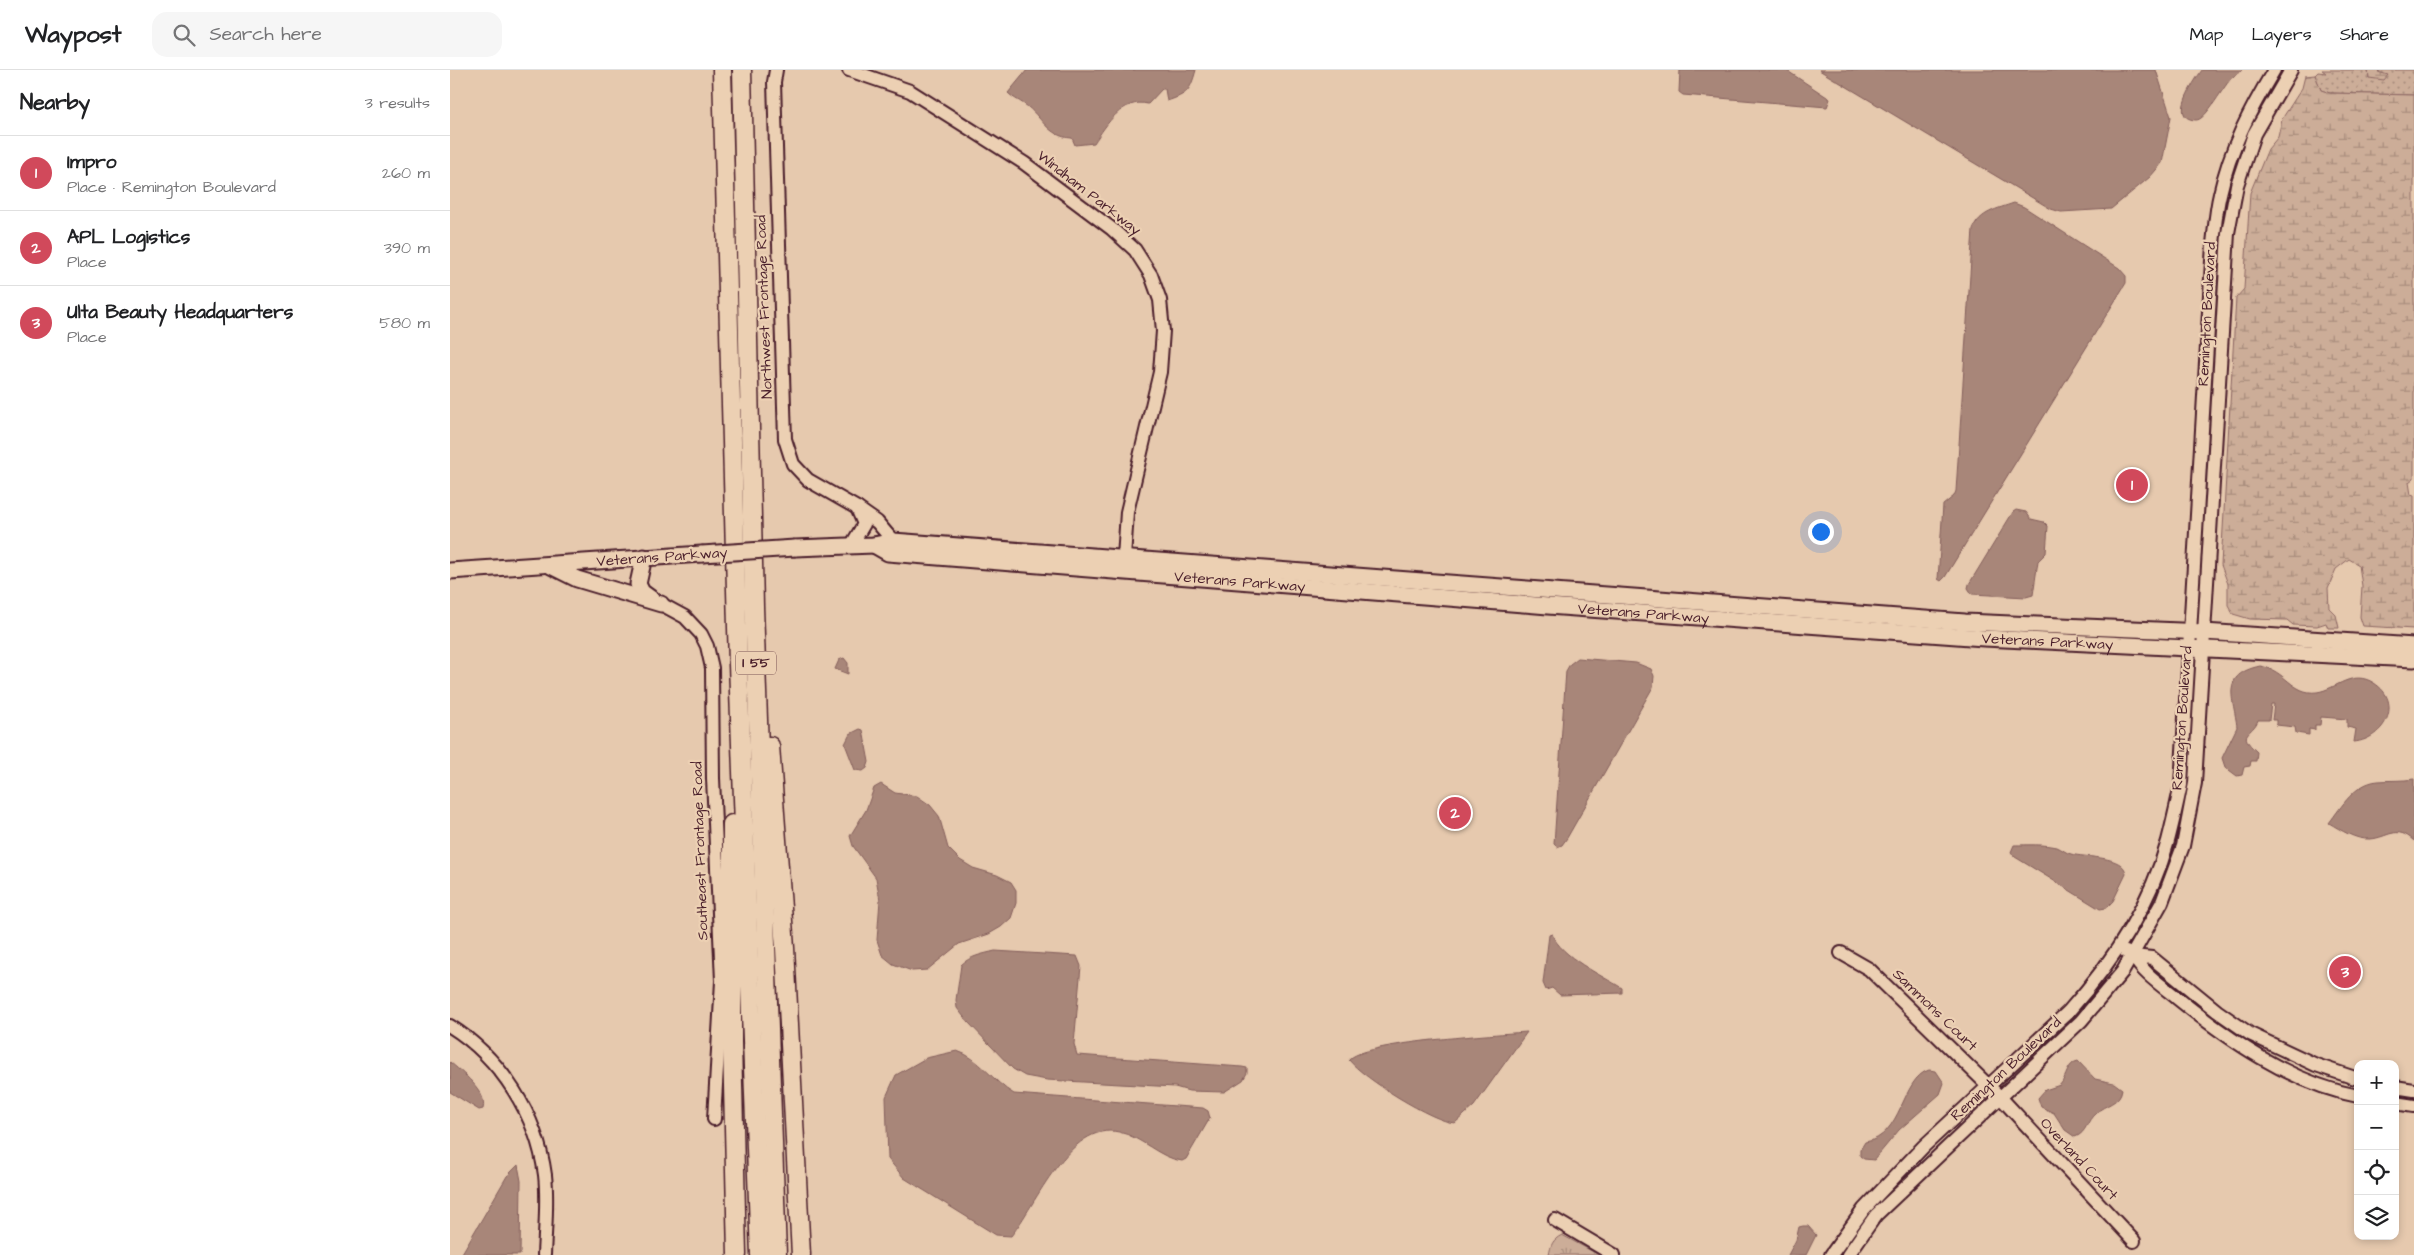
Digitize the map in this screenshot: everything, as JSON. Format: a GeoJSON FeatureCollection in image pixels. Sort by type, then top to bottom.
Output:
{"type":"FeatureCollection","features":[{"type":"Feature","properties":{"kind":"highway","name":"I 55"},"geometry":{"type":"LineString","coordinates":[[722,70],[738,664],[760,1255]]}},
{"type":"Feature","properties":{"kind":"highway","name":"I 55"},"geometry":{"type":"LineString","coordinates":[[742,70],[756,662],[777,1255]]}},
{"type":"Feature","properties":{"kind":"highway"},"geometry":{"type":"LineString","coordinates":[[756,662],[771,753],[787,988],[801,1255]]}},
{"type":"Feature","properties":{"kind":"highway"},"geometry":{"type":"LineString","coordinates":[[737,1255],[732,1032],[732,831],[738,664]]}},
{"type":"Feature","properties":{"kind":"main road","name":"Veterans Parkway"},"geometry":{"type":"LineString","coordinates":[[450,571],[795,548],[874,546],[893,541],[2197,639],[2414,659]]}},
{"type":"Feature","properties":{"kind":"main road","name":"Veterans Parkway"},"geometry":{"type":"LineString","coordinates":[[874,546],[888,553],[977,561],[1984,638],[2197,639],[2414,646]]}},
{"type":"Feature","properties":{"kind":"main road"},"geometry":{"type":"LineString","coordinates":[[644,557],[638,584],[642,592],[661,604]]}},
{"type":"Feature","properties":{"kind":"main road"},"geometry":{"type":"LineString","coordinates":[[549,565],[578,579],[661,604]]}},
{"type":"Feature","properties":{"kind":"street","name":"Northwest Frontage Road"},"geometry":{"type":"LineString","coordinates":[[776,70],[774,82],[786,439],[794,464],[808,480],[857,508],[877,522],[893,541]]}},
{"type":"Feature","properties":{"kind":"street","name":"Windham Parkway"},"geometry":{"type":"LineString","coordinates":[[849,70],[910,91],[1024,163],[1112,229],[1135,250],[1151,275],[1160,300],[1162,316],[1163,331],[1160,372],[1127,512],[1124,558]]}},
{"type":"Feature","properties":{"kind":"street","name":"Remington Boulevard"},"geometry":{"type":"LineString","coordinates":[[1848,1255],[1876,1216],[1937,1155],[2001,1098],[2091,1010],[2133,956],[2162,902],[2183,846],[2195,783],[2197,639],[2213,253],[2219,196],[2230,155],[2244,123],[2274,70]]}},
{"type":"Feature","properties":{"kind":"street","name":"Remington Boulevard"},"geometry":{"type":"LineString","coordinates":[[1831,1255],[1864,1209],[1924,1146],[2068,1012],[2120,948],[2144,905],[2164,851],[2181,785],[2197,639],[2228,233],[2237,185],[2254,134],[2292,70]]}},
{"type":"Feature","properties":{"kind":"street"},"geometry":{"type":"LineString","coordinates":[[851,546],[864,524],[857,508]]}},
{"type":"Feature","properties":{"kind":"street","name":"Southeast Frontage Road"},"geometry":{"type":"LineString","coordinates":[[661,604],[685,617],[701,634],[707,646],[712,668],[713,778],[722,981],[714,1119]]}},
{"type":"Feature","properties":{"kind":"street"},"geometry":{"type":"LineString","coordinates":[[2120,948],[2133,956],[2152,958],[2216,1011],[2250,1034],[2316,1065],[2354,1078]]}},
{"type":"Feature","properties":{"kind":"street","name":"Sammons Court"},"geometry":{"type":"LineString","coordinates":[[1841,953],[1869,969],[2001,1098]]}},
{"type":"Feature","properties":{"kind":"street"},"geometry":{"type":"LineString","coordinates":[[2133,956],[2141,970],[2208,1023],[2241,1046],[2273,1064],[2312,1081],[2354,1095]]}},
{"type":"Feature","properties":{"kind":"street"},"geometry":{"type":"LineString","coordinates":[[450,1026],[482,1050],[505,1075],[525,1111],[538,1143],[545,1176],[544,1255]]}},
{"type":"Feature","properties":{"kind":"street"},"geometry":{"type":"LineString","coordinates":[[2399,1088],[2414,1090]]}},
{"type":"Feature","properties":{"kind":"street","name":"Overland Court"},"geometry":{"type":"LineString","coordinates":[[2001,1098],[2134,1242]]}},
{"type":"Feature","properties":{"kind":"street"},"geometry":{"type":"LineString","coordinates":[[2399,1104],[2414,1106]]}},
{"type":"Feature","properties":{"kind":"street"},"geometry":{"type":"LineString","coordinates":[[1554,1220],[1614,1255]]}},
{"type":"Feature","properties":{"kind":"green space"},"geometry":{"type":"Polygon","coordinates":[[[2322,70],[2368,70],[2369,78],[2381,70],[2414,70],[2414,95],[2330,93],[2321,90],[2315,75],[2318,72],[2326,73],[2322,70]]]}},
{"type":"Feature","properties":{"kind":"green space"},"geometry":{"type":"Polygon","coordinates":[[[2368,70],[2380,70],[2378,72],[2388,75],[2384,80],[2369,78],[2368,70]]]}},
{"type":"Feature","properties":{"kind":"green space"},"geometry":{"type":"Polygon","coordinates":[[[2315,75],[2321,90],[2330,93],[2414,95],[2414,478],[2409,482],[2411,495],[2414,496],[2414,629],[2363,626],[2360,617],[2362,586],[2359,565],[2349,559],[2336,569],[2328,588],[2329,608],[2336,615],[2339,628],[2328,628],[2326,623],[2317,626],[2293,625],[2287,620],[2250,619],[2233,614],[2228,605],[2228,584],[2221,565],[2236,298],[2244,289],[2250,193],[2268,149],[2278,137],[2282,119],[2302,88],[2305,76],[2315,75]]]}},
{"type":"Feature","properties":{"kind":"green space"},"geometry":{"type":"Polygon","coordinates":[[[1562,1235],[1599,1255],[1549,1255],[1552,1243],[1562,1235]]]}},
{"type":"Feature","properties":{"kind":"shaded area"},"geometry":{"type":"Polygon","coordinates":[[[1027,70],[1196,70],[1190,87],[1184,94],[1167,101],[1165,89],[1162,89],[1148,104],[1130,105],[1116,114],[1094,143],[1075,145],[1072,138],[1056,134],[1030,109],[1008,93],[1027,70]]]}},
{"type":"Feature","properties":{"kind":"shaded area"},"geometry":{"type":"Polygon","coordinates":[[[1680,70],[1786,70],[1830,99],[1827,107],[1683,95],[1679,92],[1680,70]]]}},
{"type":"Feature","properties":{"kind":"shaded area"},"geometry":{"type":"Polygon","coordinates":[[[1819,70],[2156,70],[2171,117],[2162,163],[2150,177],[2111,209],[2061,212],[2051,209],[1819,70]]]}},
{"type":"Feature","properties":{"kind":"shaded area"},"geometry":{"type":"Polygon","coordinates":[[[2202,70],[2243,70],[2229,81],[2205,115],[2196,120],[2188,118],[2184,113],[2184,106],[2190,90],[2202,70]]]}},
{"type":"Feature","properties":{"kind":"shaded area"},"geometry":{"type":"Polygon","coordinates":[[[2014,203],[2024,207],[2119,268],[2126,276],[2126,283],[1941,581],[1938,579],[1943,505],[1954,496],[1956,491],[1973,229],[1976,223],[1985,215],[1995,209],[2014,203]]]}},
{"type":"Feature","properties":{"kind":"shaded area"},"geometry":{"type":"Polygon","coordinates":[[[2016,510],[2026,512],[2031,519],[2044,522],[2048,526],[2046,553],[2038,561],[2033,595],[2026,597],[1972,594],[1968,588],[1969,584],[2016,510]]]}},
{"type":"Feature","properties":{"kind":"shaded area"},"geometry":{"type":"Polygon","coordinates":[[[844,658],[848,663],[848,674],[835,669],[839,660],[844,658]]]}},
{"type":"Feature","properties":{"kind":"shaded area"},"geometry":{"type":"Polygon","coordinates":[[[1578,658],[1636,663],[1651,669],[1654,676],[1653,687],[1567,838],[1562,845],[1557,847],[1554,844],[1566,671],[1570,664],[1578,658]]]}},
{"type":"Feature","properties":{"kind":"shaded area"},"geometry":{"type":"Polygon","coordinates":[[[2260,666],[2269,668],[2301,690],[2308,692],[2324,690],[2352,679],[2366,679],[2383,691],[2388,700],[2387,719],[2374,734],[2354,742],[2356,729],[2347,727],[2347,719],[2321,717],[2320,725],[2315,725],[2315,730],[2309,729],[2309,735],[2296,733],[2295,727],[2276,725],[2276,720],[2272,720],[2274,704],[2271,704],[2269,720],[2258,720],[2246,737],[2247,741],[2257,752],[2256,761],[2251,761],[2250,766],[2244,767],[2242,775],[2237,776],[2225,767],[2222,758],[2237,727],[2232,689],[2239,675],[2260,666]]]}},
{"type":"Feature","properties":{"kind":"shaded area"},"geometry":{"type":"Polygon","coordinates":[[[860,729],[863,730],[869,762],[867,768],[863,771],[855,770],[845,744],[850,734],[860,729]]]}},
{"type":"Feature","properties":{"kind":"shaded area"},"geometry":{"type":"Polygon","coordinates":[[[2414,779],[2414,841],[2402,833],[2392,833],[2370,839],[2359,838],[2329,823],[2350,796],[2362,786],[2378,781],[2414,779]]]}},
{"type":"Feature","properties":{"kind":"shaded area"},"geometry":{"type":"Polygon","coordinates":[[[881,784],[895,793],[917,796],[930,805],[939,816],[948,848],[960,860],[973,868],[997,875],[1011,882],[1016,890],[1016,903],[1011,918],[1001,927],[989,934],[959,944],[927,970],[912,971],[893,964],[882,955],[877,940],[880,900],[876,878],[853,846],[850,836],[866,810],[874,788],[881,784]]]}},
{"type":"Feature","properties":{"kind":"shaded area"},"geometry":{"type":"Polygon","coordinates":[[[2014,845],[2052,846],[2071,854],[2112,860],[2124,868],[2126,874],[2113,901],[2106,908],[2100,909],[2015,857],[2011,852],[2014,845]]]}},
{"type":"Feature","properties":{"kind":"shaded area"},"geometry":{"type":"Polygon","coordinates":[[[1552,934],[1564,950],[1573,958],[1622,988],[1622,993],[1560,995],[1552,988],[1546,990],[1543,983],[1549,935],[1552,934]]]}},
{"type":"Feature","properties":{"kind":"shaded area"},"geometry":{"type":"Polygon","coordinates":[[[995,951],[1077,956],[1081,966],[1074,1044],[1077,1055],[1242,1067],[1247,1068],[1247,1073],[1243,1080],[1224,1092],[1189,1091],[1175,1087],[1047,1080],[1025,1076],[1013,1069],[957,1008],[956,1000],[961,965],[973,957],[995,951]]]}},
{"type":"Feature","properties":{"kind":"shaded area"},"geometry":{"type":"Polygon","coordinates":[[[1527,1032],[1474,1106],[1455,1123],[1431,1115],[1399,1098],[1368,1077],[1349,1060],[1359,1054],[1378,1048],[1403,1044],[1527,1032]]]}},
{"type":"Feature","properties":{"kind":"shaded area"},"geometry":{"type":"Polygon","coordinates":[[[957,1051],[973,1059],[1014,1094],[1203,1108],[1208,1111],[1210,1118],[1186,1159],[1182,1161],[1166,1156],[1135,1138],[1119,1132],[1101,1132],[1085,1139],[1069,1152],[1056,1168],[1011,1236],[996,1235],[904,1178],[888,1159],[886,1097],[896,1075],[926,1058],[957,1051]]]}},
{"type":"Feature","properties":{"kind":"shaded area"},"geometry":{"type":"Polygon","coordinates":[[[2078,1061],[2095,1079],[2114,1083],[2122,1089],[2118,1098],[2096,1113],[2082,1133],[2075,1137],[2065,1130],[2054,1113],[2041,1107],[2038,1098],[2045,1090],[2060,1085],[2069,1067],[2078,1061]]]}},
{"type":"Feature","properties":{"kind":"shaded area"},"geometry":{"type":"Polygon","coordinates":[[[450,1062],[478,1089],[482,1095],[483,1109],[479,1110],[450,1092],[450,1062]]]}},
{"type":"Feature","properties":{"kind":"shaded area"},"geometry":{"type":"Polygon","coordinates":[[[1929,1070],[1936,1071],[1944,1083],[1940,1094],[1899,1130],[1874,1160],[1864,1159],[1860,1156],[1860,1150],[1865,1142],[1878,1138],[1887,1130],[1895,1119],[1913,1084],[1920,1075],[1929,1070]]]}},
{"type":"Feature","properties":{"kind":"shaded area"},"geometry":{"type":"Polygon","coordinates":[[[518,1165],[521,1181],[520,1255],[461,1255],[507,1176],[518,1165]]]}},
{"type":"Feature","properties":{"kind":"shaded area"},"geometry":{"type":"Polygon","coordinates":[[[1808,1226],[1816,1235],[1806,1255],[1788,1255],[1796,1240],[1799,1227],[1808,1226]]]}},
{"type":"Feature","properties":{"kind":"place","name":"Impro"},"geometry":{"type":"Point","coordinates":[2132,485]}},
{"type":"Feature","properties":{"kind":"place","name":"APL Logistics"},"geometry":{"type":"Point","coordinates":[1455,813]}},
{"type":"Feature","properties":{"kind":"place","name":"Ulta Beauty Headquarters"},"geometry":{"type":"Point","coordinates":[2345,972]}}]}
